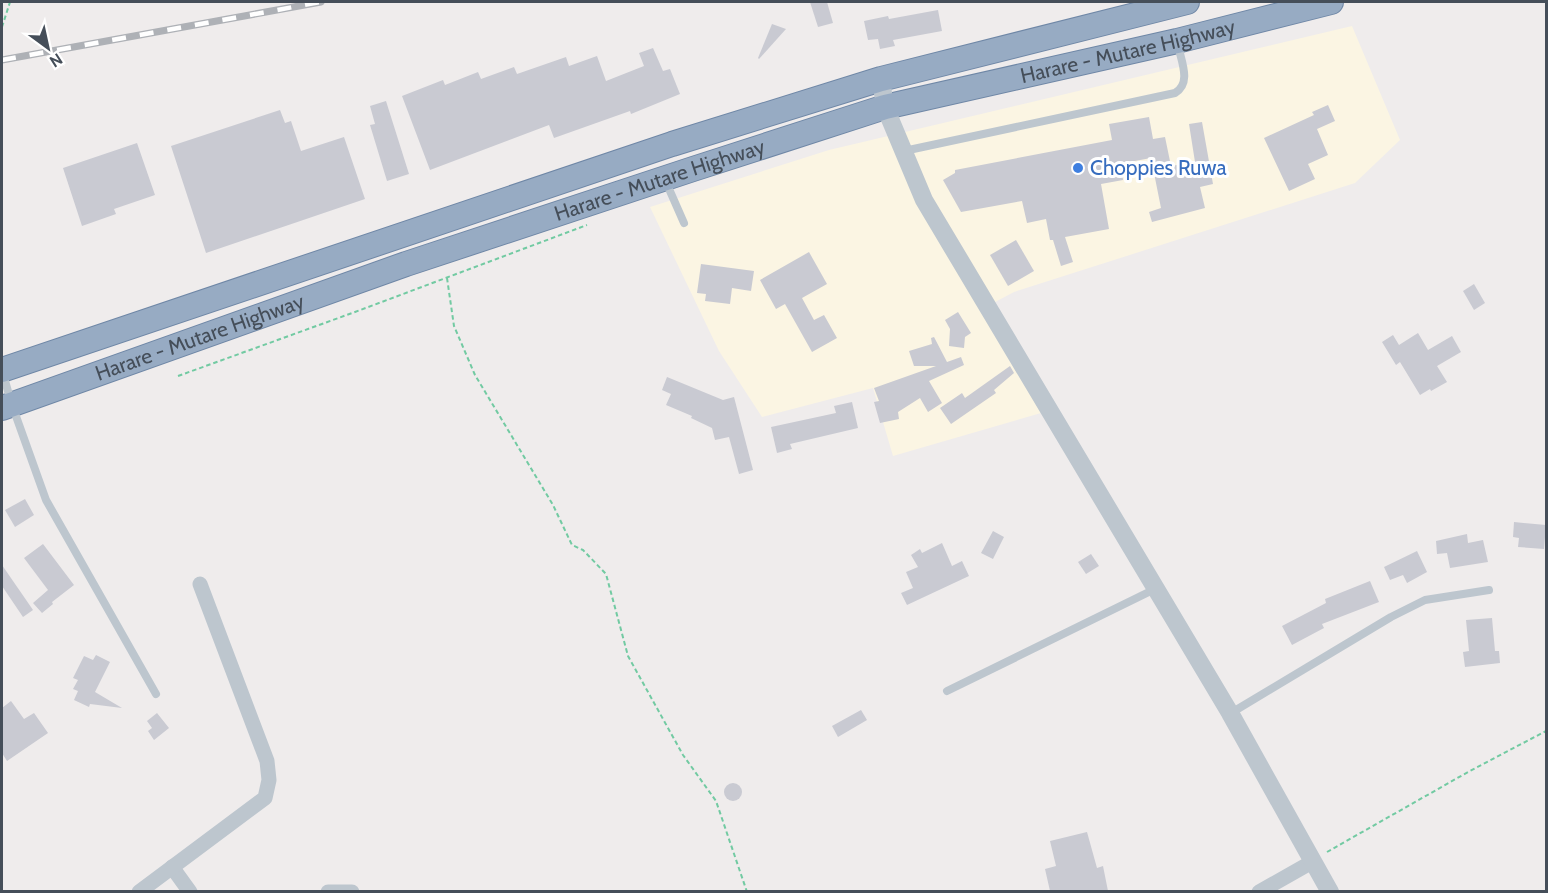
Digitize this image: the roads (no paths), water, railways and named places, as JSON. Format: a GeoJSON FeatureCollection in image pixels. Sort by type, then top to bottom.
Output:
{"type":"FeatureCollection","features":[{"type":"Feature","properties":{"kind":"highway","name":"Harare - Mutare Highway"},"geometry":{"type":"LineString","coordinates":[[2,370],[672,144],[881,79],[1187,2]]}},
{"type":"Feature","properties":{"kind":"highway","name":"Harare - Mutare Highway"},"geometry":{"type":"LineString","coordinates":[[7,406],[394,268],[664,178],[885,108],[1177,41],[1331,2]]}},
{"type":"Feature","properties":{"kind":"street"},"geometry":{"type":"LineString","coordinates":[[881,79],[885,108],[924,200],[1230,713],[1330,891]]}},
{"type":"Feature","properties":{"kind":"street"},"geometry":{"type":"LineString","coordinates":[[139,891],[265,798],[269,780],[267,761],[200,584]]}},
{"type":"Feature","properties":{"kind":"street"},"geometry":{"type":"LineString","coordinates":[[1259,891],[1312,862]]}},
{"type":"Feature","properties":{"kind":"street"},"geometry":{"type":"LineString","coordinates":[[172,867],[190,891]]}},
{"type":"Feature","properties":{"kind":"street"},"geometry":{"type":"LineString","coordinates":[[328,891],[352,891]]}},
{"type":"Feature","properties":{"kind":"lane"},"geometry":{"type":"LineString","coordinates":[[902,152],[1175,93],[1182,89],[1185,82],[1177,41]]}},
{"type":"Feature","properties":{"kind":"lane"},"geometry":{"type":"LineString","coordinates":[[664,178],[684,223]]}},
{"type":"Feature","properties":{"kind":"lane"},"geometry":{"type":"LineString","coordinates":[[2,370],[7,406],[46,500],[156,694]]}},
{"type":"Feature","properties":{"kind":"lane"},"geometry":{"type":"LineString","coordinates":[[947,691],[1155,589]]}},
{"type":"Feature","properties":{"kind":"lane"},"geometry":{"type":"LineString","coordinates":[[1230,713],[1391,617],[1425,600],[1489,590]]}},
{"type":"Feature","properties":{"kind":"railway"},"geometry":{"type":"LineString","coordinates":[[2,60],[321,2]]}},
{"type":"Feature","properties":{"kind":"place","name":"Choppies Ruwa"},"geometry":{"type":"Point","coordinates":[1078,168]}}]}
